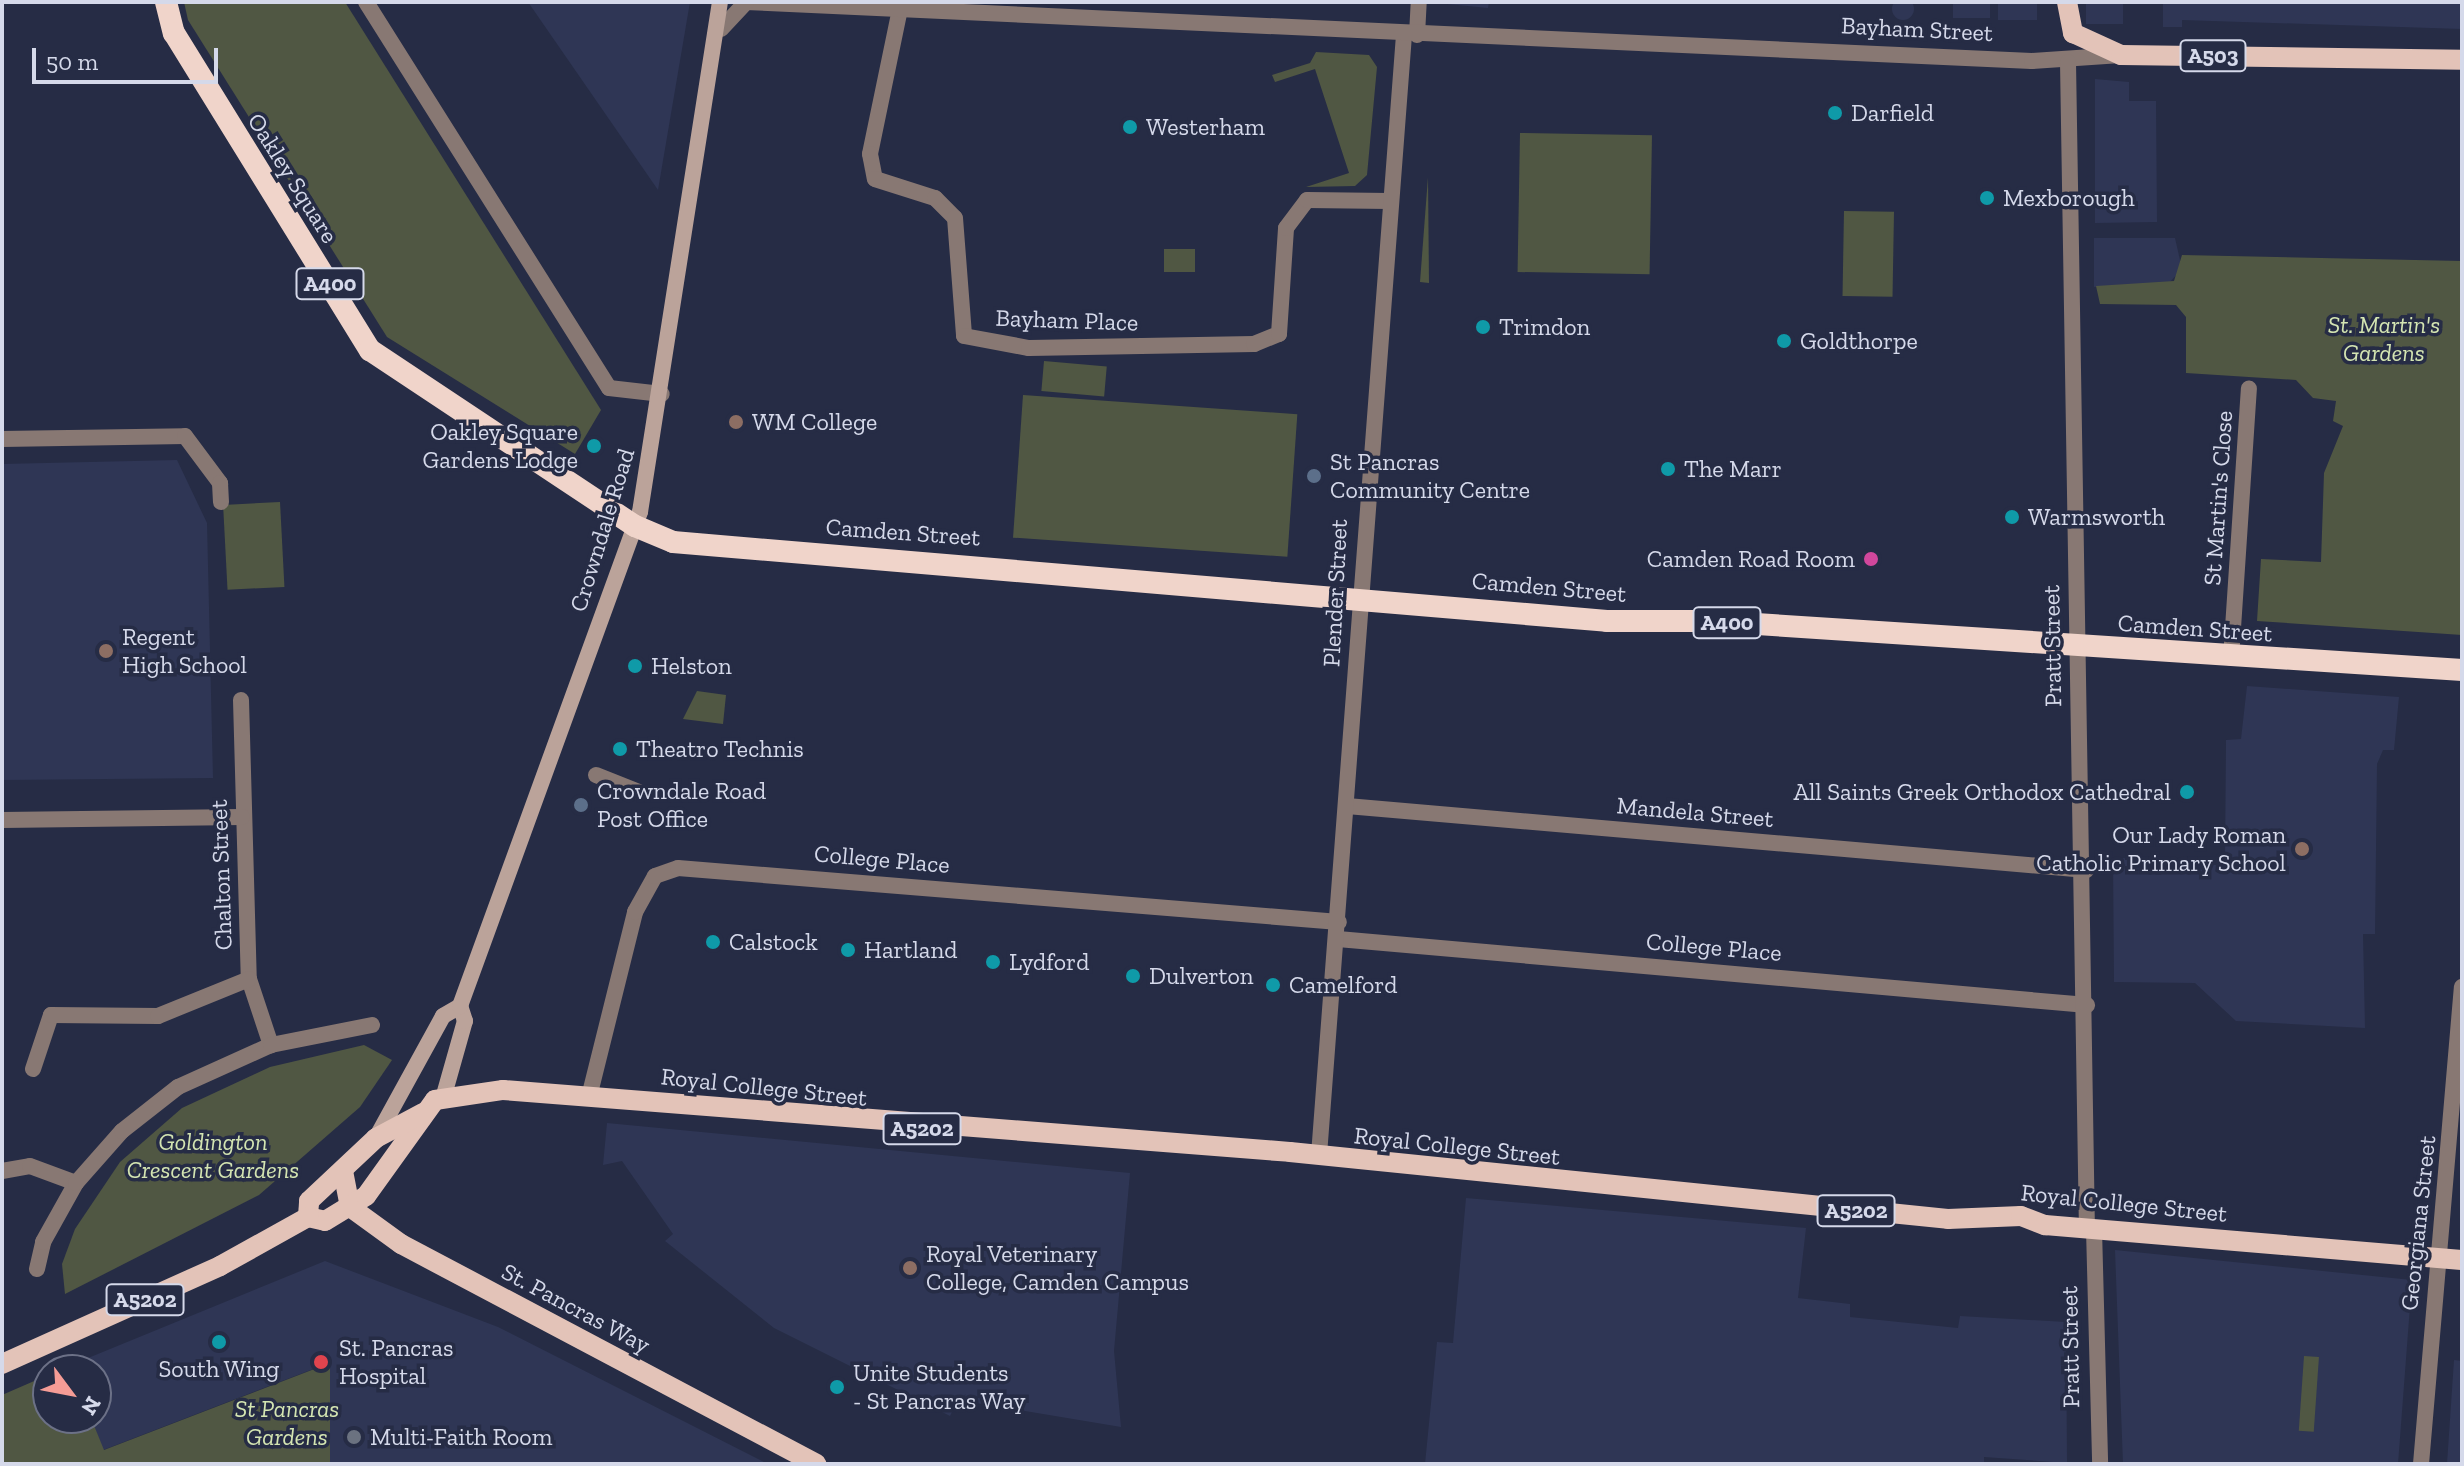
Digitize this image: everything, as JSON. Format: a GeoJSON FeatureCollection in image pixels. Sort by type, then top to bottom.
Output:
{"type":"FeatureCollection","features":[{"type":"Feature","properties":{"kind":"highway","name":"Oakley Square"},"geometry":{"type":"LineString","coordinates":[[166,2],[174,33],[370,350],[635,526]]}},
{"type":"Feature","properties":{"kind":"highway","name":"Camden Street"},"geometry":{"type":"LineString","coordinates":[[635,526],[685,544],[1358,596],[1607,621],[1710,621],[2231,658],[2462,670]]}},
{"type":"Feature","properties":{"kind":"main road","name":"Crowndale Road"},"geometry":{"type":"LineString","coordinates":[[444,1095],[465,1021],[460,1006],[635,526],[662,394],[721,29],[720,2]]}},
{"type":"Feature","properties":{"kind":"main road","name":"A503"},"geometry":{"type":"LineString","coordinates":[[2067,2],[2073,33],[2121,55]]}},
{"type":"Feature","properties":{"kind":"main road","name":"Bayham Street"},"geometry":{"type":"LineString","coordinates":[[2121,55],[2462,60]]}},
{"type":"Feature","properties":{"kind":"main road","name":"Crowndale Road"},"geometry":{"type":"LineString","coordinates":[[308,1217],[309,1201],[376,1138],[443,1016],[460,1006]]}},
{"type":"Feature","properties":{"kind":"main road","name":"Royal College Street"},"geometry":{"type":"LineString","coordinates":[[444,1095],[503,1090],[1319,1155],[1793,1205],[1948,1219],[2021,1216],[2091,1229],[2462,1260]]}},
{"type":"Feature","properties":{"kind":"main road","name":"A5202"},"geometry":{"type":"LineString","coordinates":[[2,1364],[220,1266],[308,1217],[325,1221],[350,1207],[375,1188],[423,1113],[444,1095]]}},
{"type":"Feature","properties":{"kind":"main road","name":"Crowndale Road"},"geometry":{"type":"LineString","coordinates":[[376,1138],[423,1113]]}},
{"type":"Feature","properties":{"kind":"main road"},"geometry":{"type":"LineString","coordinates":[[343,1171],[350,1207]]}},
{"type":"Feature","properties":{"kind":"main road","name":"St. Pancras Way"},"geometry":{"type":"LineString","coordinates":[[350,1207],[408,1248],[816,1464]]}},
{"type":"Feature","properties":{"kind":"street"},"geometry":{"type":"LineString","coordinates":[[366,2],[615,394],[662,394]]}},
{"type":"Feature","properties":{"kind":"street","name":"Bayham Street"},"geometry":{"type":"LineString","coordinates":[[721,29],[746,2],[1410,35],[2068,62],[2121,55]]}},
{"type":"Feature","properties":{"kind":"street","name":"Plender Street"},"geometry":{"type":"LineString","coordinates":[[1319,1155],[1338,939],[1358,596],[1389,201],[1410,35],[1419,2]]}},
{"type":"Feature","properties":{"kind":"street","name":"Bayham Place"},"geometry":{"type":"LineString","coordinates":[[891,7],[870,154],[875,179],[935,198],[955,218],[964,336],[1029,348],[1254,344],[1279,334],[1286,228],[1307,200],[1389,201]]}},
{"type":"Feature","properties":{"kind":"street","name":"Pratt Street"},"geometry":{"type":"LineString","coordinates":[[2068,62],[2091,1229],[2100,1464]]}},
{"type":"Feature","properties":{"kind":"street","name":"St Martin's Close"},"geometry":{"type":"LineString","coordinates":[[2231,658],[2249,389]]}},
{"type":"Feature","properties":{"kind":"street"},"geometry":{"type":"LineString","coordinates":[[2,439],[185,436],[220,483],[221,502]]}},
{"type":"Feature","properties":{"kind":"street","name":"Chalton Street"},"geometry":{"type":"LineString","coordinates":[[241,700],[249,979],[271,1045]]}},
{"type":"Feature","properties":{"kind":"street"},"geometry":{"type":"LineString","coordinates":[[596,775],[639,792]]}},
{"type":"Feature","properties":{"kind":"street","name":"Mandela Street"},"geometry":{"type":"LineString","coordinates":[[1347,806],[2086,870]]}},
{"type":"Feature","properties":{"kind":"street"},"geometry":{"type":"LineString","coordinates":[[2,820],[242,817]]}},
{"type":"Feature","properties":{"kind":"street","name":"College Place"},"geometry":{"type":"LineString","coordinates":[[589,1097],[635,912],[655,876],[678,868],[1339,922]]}},
{"type":"Feature","properties":{"kind":"street","name":"College Place"},"geometry":{"type":"LineString","coordinates":[[1338,939],[2087,1005]]}},
{"type":"Feature","properties":{"kind":"street"},"geometry":{"type":"LineString","coordinates":[[33,1069],[51,1015],[158,1016],[249,979]]}},
{"type":"Feature","properties":{"kind":"street","name":"Georgiana Street"},"geometry":{"type":"LineString","coordinates":[[2421,1464],[2462,987]]}},
{"type":"Feature","properties":{"kind":"street"},"geometry":{"type":"LineString","coordinates":[[37,1269],[76,1183],[122,1131],[178,1087],[271,1045],[372,1025]]}},
{"type":"Feature","properties":{"kind":"street"},"geometry":{"type":"LineString","coordinates":[[2,1171],[30,1166],[76,1183]]}},
{"type":"Feature","properties":{"kind":"street"},"geometry":{"type":"LineString","coordinates":[[2446,1194],[2462,1186]]}},
{"type":"Feature","properties":{"kind":"shaded area"},"geometry":{"type":"Polygon","coordinates":[[[1903,-2],[1911,1],[1914,9],[1911,17],[1903,20],[1895,17],[1892,9],[1895,1],[1903,-2]]]}},
{"type":"Feature","properties":{"kind":"shaded area"},"geometry":{"type":"Polygon","coordinates":[[[528,2],[690,2],[658,190],[528,2]]]}},
{"type":"Feature","properties":{"kind":"shaded area"},"geometry":{"type":"Polygon","coordinates":[[[1437,2],[1489,2],[1488,8],[1437,3],[1437,2]]]}},
{"type":"Feature","properties":{"kind":"shaded area"},"geometry":{"type":"Polygon","coordinates":[[[1953,2],[1990,2],[1990,18],[1953,18],[1953,2]]]}},
{"type":"Feature","properties":{"kind":"shaded area"},"geometry":{"type":"Polygon","coordinates":[[[1998,2],[2037,2],[2037,20],[1998,20],[1998,2]]]}},
{"type":"Feature","properties":{"kind":"shaded area"},"geometry":{"type":"Polygon","coordinates":[[[2086,2],[2123,2],[2123,24],[2086,24],[2086,2]]]}},
{"type":"Feature","properties":{"kind":"shaded area"},"geometry":{"type":"Polygon","coordinates":[[[2163,2],[2462,2],[2462,29],[2182,20],[2182,27],[2163,27],[2163,2]]]}},
{"type":"Feature","properties":{"kind":"shaded area"},"geometry":{"type":"Polygon","coordinates":[[[2095,79],[2129,82],[2129,101],[2156,101],[2157,222],[2095,223],[2095,79]]]}},
{"type":"Feature","properties":{"kind":"shaded area"},"geometry":{"type":"Polygon","coordinates":[[[2094,238],[2175,238],[2182,269],[2169,283],[2094,287],[2094,238]]]}},
{"type":"Feature","properties":{"kind":"shaded area","name":"Regent High School"},"geometry":{"type":"Polygon","coordinates":[[[177,460],[207,523],[213,778],[2,780],[2,464],[177,460]]]}},
{"type":"Feature","properties":{"kind":"shaded area","name":"Our Lady Roman Catholic Primary School"},"geometry":{"type":"Polygon","coordinates":[[[2247,686],[2399,697],[2394,750],[2383,750],[2377,764],[2375,934],[2363,934],[2365,1028],[2236,1021],[2195,983],[2114,982],[2113,858],[2225,860],[2226,740],[2241,739],[2247,686]]]}},
{"type":"Feature","properties":{"kind":"shaded area","name":"Royal Veterinary College, Camden Campus"},"geometry":{"type":"Polygon","coordinates":[[[607,1123],[1130,1173],[1114,1351],[1121,1427],[958,1400],[950,1416],[774,1328],[665,1241],[673,1234],[622,1161],[603,1165],[607,1123]]]}},
{"type":"Feature","properties":{"kind":"shaded area"},"geometry":{"type":"Polygon","coordinates":[[[1466,1198],[1806,1228],[1798,1298],[1850,1304],[1850,1317],[1958,1328],[1960,1316],[2066,1322],[2067,1463],[1984,1457],[1984,1464],[1425,1464],[1437,1342],[1453,1343],[1466,1198]]]}},
{"type":"Feature","properties":{"kind":"shaded area"},"geometry":{"type":"Polygon","coordinates":[[[2115,1250],[2412,1280],[2398,1464],[2123,1464],[2115,1250]]]}},
{"type":"Feature","properties":{"kind":"shaded area","name":"St. Pancras Hospital"},"geometry":{"type":"Polygon","coordinates":[[[325,1261],[498,1327],[768,1464],[330,1464],[329,1363],[103,1450],[97,1434],[112,1434],[112,1354],[98,1354],[325,1261]]]}},
{"type":"Feature","properties":{"kind":"shaded area"},"geometry":{"type":"Polygon","coordinates":[[[2454,1360],[2462,1361],[2462,1464],[2447,1464],[2454,1360]]]}},
{"type":"Feature","properties":{"kind":"green space"},"geometry":{"type":"Polygon","coordinates":[[[184,2],[345,2],[601,410],[575,454],[387,337],[188,20],[184,2]]]}},
{"type":"Feature","properties":{"kind":"green space"},"geometry":{"type":"Polygon","coordinates":[[[1316,52],[1369,55],[1377,67],[1367,175],[1355,186],[1306,187],[1349,173],[1315,69],[1275,82],[1272,75],[1310,63],[1316,52]]]}},
{"type":"Feature","properties":{"kind":"green space"},"geometry":{"type":"Polygon","coordinates":[[[1520,133],[1652,135],[1650,274],[1518,272],[1520,133]]]}},
{"type":"Feature","properties":{"kind":"green space"},"geometry":{"type":"Polygon","coordinates":[[[1428,177],[1429,283],[1420,282],[1428,177]]]}},
{"type":"Feature","properties":{"kind":"green space"},"geometry":{"type":"Polygon","coordinates":[[[1844,211],[1894,212],[1893,297],[1843,296],[1844,211]]]}},
{"type":"Feature","properties":{"kind":"green space"},"geometry":{"type":"Polygon","coordinates":[[[1164,249],[1195,249],[1195,272],[1164,272],[1164,249]]]}},
{"type":"Feature","properties":{"kind":"green space","name":"St. Martin's Gardens"},"geometry":{"type":"Polygon","coordinates":[[[2182,255],[2462,261],[2462,635],[2257,621],[2261,559],[2321,562],[2324,473],[2343,426],[2333,421],[2336,401],[2313,398],[2296,380],[2186,373],[2186,317],[2176,305],[2100,304],[2096,286],[2174,281],[2182,255]]]}},
{"type":"Feature","properties":{"kind":"green space"},"geometry":{"type":"Polygon","coordinates":[[[1044,361],[1107,366],[1104,396],[1041,391],[1044,361]]]}},
{"type":"Feature","properties":{"kind":"green space"},"geometry":{"type":"Polygon","coordinates":[[[1023,395],[1297,414],[1287,557],[1013,538],[1023,395]]]}},
{"type":"Feature","properties":{"kind":"green space"},"geometry":{"type":"Polygon","coordinates":[[[280,502],[284,587],[228,590],[223,505],[280,502]]]}},
{"type":"Feature","properties":{"kind":"green space"},"geometry":{"type":"Polygon","coordinates":[[[697,691],[726,695],[723,724],[683,719],[697,691]]]}},
{"type":"Feature","properties":{"kind":"green space","name":"Goldington Crescent Gardens"},"geometry":{"type":"Polygon","coordinates":[[[364,1045],[392,1060],[360,1107],[259,1195],[65,1294],[62,1264],[75,1229],[120,1162],[182,1108],[270,1067],[364,1045]]]}},
{"type":"Feature","properties":{"kind":"green space"},"geometry":{"type":"Polygon","coordinates":[[[2304,1356],[2319,1357],[2314,1432],[2299,1431],[2304,1356]]]}},
{"type":"Feature","properties":{"kind":"green space","name":"St Pancras Gardens"},"geometry":{"type":"Polygon","coordinates":[[[330,1363],[330,1464],[2,1464],[2,1395],[32,1382],[32,1434],[98,1434],[104,1450],[330,1363]]]}},
{"type":"Feature","properties":{"kind":"place","name":"Darfield"},"geometry":{"type":"Point","coordinates":[1835,113]}},
{"type":"Feature","properties":{"kind":"place","name":"Westerham"},"geometry":{"type":"Point","coordinates":[1130,127]}},
{"type":"Feature","properties":{"kind":"place","name":"Mexborough"},"geometry":{"type":"Point","coordinates":[1987,198]}},
{"type":"Feature","properties":{"kind":"place","name":"Trimdon"},"geometry":{"type":"Point","coordinates":[1483,327]}},
{"type":"Feature","properties":{"kind":"place","name":"Goldthorpe"},"geometry":{"type":"Point","coordinates":[1784,341]}},
{"type":"Feature","properties":{"kind":"place","name":"WM College"},"geometry":{"type":"Point","coordinates":[736,422]}},
{"type":"Feature","properties":{"kind":"place","name":"Oakley Square Gardens Lodge"},"geometry":{"type":"Point","coordinates":[594,446]}},
{"type":"Feature","properties":{"kind":"place","name":"The Marr"},"geometry":{"type":"Point","coordinates":[1668,469]}},
{"type":"Feature","properties":{"kind":"place","name":"St Pancras Community Centre"},"geometry":{"type":"Point","coordinates":[1314,476]}},
{"type":"Feature","properties":{"kind":"place","name":"Warmsworth"},"geometry":{"type":"Point","coordinates":[2012,517]}},
{"type":"Feature","properties":{"kind":"place","name":"Camden Road Room"},"geometry":{"type":"Point","coordinates":[1871,559]}},
{"type":"Feature","properties":{"kind":"place","name":"Regent High School"},"geometry":{"type":"Point","coordinates":[106,651]}},
{"type":"Feature","properties":{"kind":"place","name":"Helston"},"geometry":{"type":"Point","coordinates":[635,666]}},
{"type":"Feature","properties":{"kind":"place","name":"Theatro Technis"},"geometry":{"type":"Point","coordinates":[620,749]}},
{"type":"Feature","properties":{"kind":"place","name":"All Saints Greek Orthodox Cathedral"},"geometry":{"type":"Point","coordinates":[2187,792]}},
{"type":"Feature","properties":{"kind":"place","name":"Crowndale Road Post Office"},"geometry":{"type":"Point","coordinates":[581,805]}},
{"type":"Feature","properties":{"kind":"place","name":"Our Lady Roman Catholic Primary School"},"geometry":{"type":"Point","coordinates":[2302,849]}},
{"type":"Feature","properties":{"kind":"place","name":"Calstock"},"geometry":{"type":"Point","coordinates":[713,942]}},
{"type":"Feature","properties":{"kind":"place","name":"Hartland"},"geometry":{"type":"Point","coordinates":[848,950]}},
{"type":"Feature","properties":{"kind":"place","name":"Lydford"},"geometry":{"type":"Point","coordinates":[993,962]}},
{"type":"Feature","properties":{"kind":"place","name":"Dulverton"},"geometry":{"type":"Point","coordinates":[1133,976]}},
{"type":"Feature","properties":{"kind":"place","name":"Camelford"},"geometry":{"type":"Point","coordinates":[1273,985]}},
{"type":"Feature","properties":{"kind":"place","name":"Royal Veterinary College, Camden Campus"},"geometry":{"type":"Point","coordinates":[910,1268]}},
{"type":"Feature","properties":{"kind":"place","name":"South Wing"},"geometry":{"type":"Point","coordinates":[219,1342]}},
{"type":"Feature","properties":{"kind":"place","name":"St. Pancras Hospital"},"geometry":{"type":"Point","coordinates":[321,1362]}},
{"type":"Feature","properties":{"kind":"place","name":"Unite Students - St Pancras Way"},"geometry":{"type":"Point","coordinates":[837,1387]}},
{"type":"Feature","properties":{"kind":"place","name":"Multi-Faith Room"},"geometry":{"type":"Point","coordinates":[354,1437]}}]}
